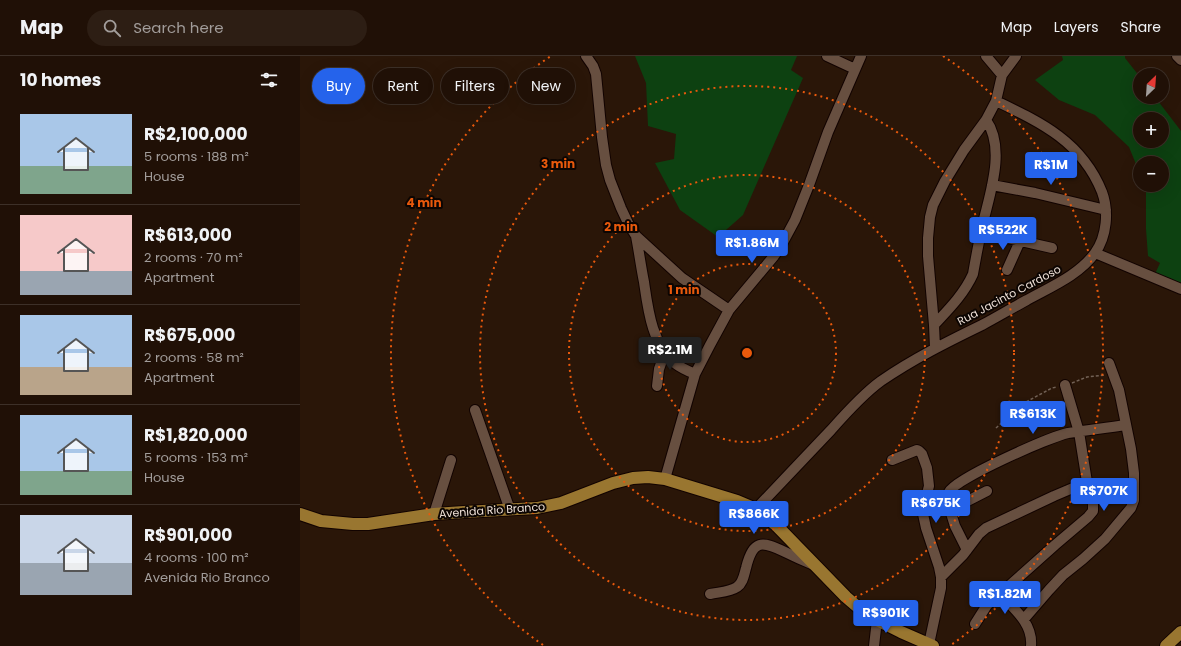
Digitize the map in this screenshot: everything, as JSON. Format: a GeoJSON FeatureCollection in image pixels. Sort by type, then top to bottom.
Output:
{"type":"FeatureCollection","features":[{"type":"Feature","properties":{"kind":"main road","name":"Avenida Rio Branco"},"geometry":{"type":"LineString","coordinates":[[300,514],[321,521],[368,524],[434,514],[537,508],[561,503],[613,483],[633,478],[648,477],[665,479],[738,501],[756,509],[776,525],[846,597],[860,609],[877,620],[931,645]]}},
{"type":"Feature","properties":{"kind":"main road"},"geometry":{"type":"LineString","coordinates":[[1166,646],[1181,632]]}},
{"type":"Feature","properties":{"kind":"street"},"geometry":{"type":"LineString","coordinates":[[586,56],[593,66],[596,74],[606,165],[621,208],[636,236],[648,309],[655,332],[664,352],[676,364],[695,374]]}},
{"type":"Feature","properties":{"kind":"street"},"geometry":{"type":"LineString","coordinates":[[827,56],[855,69]]}},
{"type":"Feature","properties":{"kind":"street"},"geometry":{"type":"LineString","coordinates":[[665,479],[695,374],[729,310],[777,251],[795,220],[828,132],[861,56]]}},
{"type":"Feature","properties":{"kind":"street"},"geometry":{"type":"LineString","coordinates":[[986,56],[1002,75]]}},
{"type":"Feature","properties":{"kind":"street"},"geometry":{"type":"LineString","coordinates":[[935,348],[928,256],[930,217],[933,205],[945,181],[964,150],[986,120],[996,101],[1002,75],[1016,56]]}},
{"type":"Feature","properties":{"kind":"street"},"geometry":{"type":"LineString","coordinates":[[1177,56],[1181,60]]}},
{"type":"Feature","properties":{"kind":"street","name":"Rua Jacinto Cardoso"},"geometry":{"type":"LineString","coordinates":[[756,509],[849,410],[872,388],[889,375],[935,348],[983,324],[1058,283],[1079,269],[1095,253],[1103,237],[1106,210],[1104,197],[1093,173],[1081,156],[1067,141],[1041,124],[996,101]]}},
{"type":"Feature","properties":{"kind":"street"},"geometry":{"type":"LineString","coordinates":[[934,325],[956,302],[973,274],[996,162],[995,140],[992,129],[986,120]]}},
{"type":"Feature","properties":{"kind":"street"},"geometry":{"type":"LineString","coordinates":[[992,185],[1035,193],[1106,210]]}},
{"type":"Feature","properties":{"kind":"street"},"geometry":{"type":"LineString","coordinates":[[981,232],[1052,248]]}},
{"type":"Feature","properties":{"kind":"street"},"geometry":{"type":"LineString","coordinates":[[636,236],[691,285],[729,310]]}},
{"type":"Feature","properties":{"kind":"street"},"geometry":{"type":"LineString","coordinates":[[1007,270],[1020,241]]}},
{"type":"Feature","properties":{"kind":"street"},"geometry":{"type":"LineString","coordinates":[[1095,253],[1181,289]]}},
{"type":"Feature","properties":{"kind":"street"},"geometry":{"type":"LineString","coordinates":[[657,386],[659,369],[664,352]]}},
{"type":"Feature","properties":{"kind":"street"},"geometry":{"type":"LineString","coordinates":[[1024,619],[1063,575],[1105,539],[1132,508],[1134,500],[1134,473],[1130,441],[1121,395],[1109,363]]}},
{"type":"Feature","properties":{"kind":"street"},"geometry":{"type":"LineString","coordinates":[[976,624],[987,605],[1092,514],[1093,504],[1087,482],[1079,432],[1065,385]]}},
{"type":"Feature","properties":{"kind":"street"},"geometry":{"type":"LineString","coordinates":[[475,410],[510,510]]}},
{"type":"Feature","properties":{"kind":"street"},"geometry":{"type":"LineString","coordinates":[[967,550],[955,526],[950,510],[948,496],[950,490],[954,486],[983,469],[1017,453],[1067,433],[1126,425]]}},
{"type":"Feature","properties":{"kind":"street"},"geometry":{"type":"LineString","coordinates":[[892,460],[917,450],[922,454],[925,461],[929,481],[924,514],[926,528],[939,567],[941,578],[941,588],[931,645]]}},
{"type":"Feature","properties":{"kind":"street"},"geometry":{"type":"LineString","coordinates":[[434,514],[451,460]]}},
{"type":"Feature","properties":{"kind":"street"},"geometry":{"type":"LineString","coordinates":[[941,578],[967,550],[979,534],[991,526],[1087,482]]}},
{"type":"Feature","properties":{"kind":"street"},"geometry":{"type":"LineString","coordinates":[[950,510],[987,491]]}},
{"type":"Feature","properties":{"kind":"street"},"geometry":{"type":"LineString","coordinates":[[710,594],[731,590],[740,585],[744,578],[748,557],[751,552],[763,544],[771,545],[817,567]]}},
{"type":"Feature","properties":{"kind":"street"},"geometry":{"type":"LineString","coordinates":[[1000,594],[1024,619],[1031,634],[1031,646]]}},
{"type":"Feature","properties":{"kind":"street"},"geometry":{"type":"LineString","coordinates":[[874,646],[877,620]]}},
{"type":"Feature","properties":{"kind":"path"},"geometry":{"type":"LineString","coordinates":[[996,428],[1024,403],[1052,388],[1087,377],[1113,374]]}},
{"type":"Feature","properties":{"kind":"green space"},"geometry":{"type":"Polygon","coordinates":[[[635,56],[797,56],[791,70],[803,78],[743,215],[718,237],[680,210],[655,163],[674,159],[676,134],[648,126],[646,83],[635,56]]]}},
{"type":"Feature","properties":{"kind":"green space"},"geometry":{"type":"Polygon","coordinates":[[[1062,56],[1125,56],[1133,68],[1133,104],[1160,104],[1166,112],[1133,112],[1133,148],[1169,148],[1169,115],[1181,131],[1181,285],[1155,274],[1160,263],[1148,256],[1146,192],[1169,192],[1169,156],[1133,157],[1129,147],[1095,115],[1059,100],[1035,80],[1063,60],[1062,56]]]}}]}
